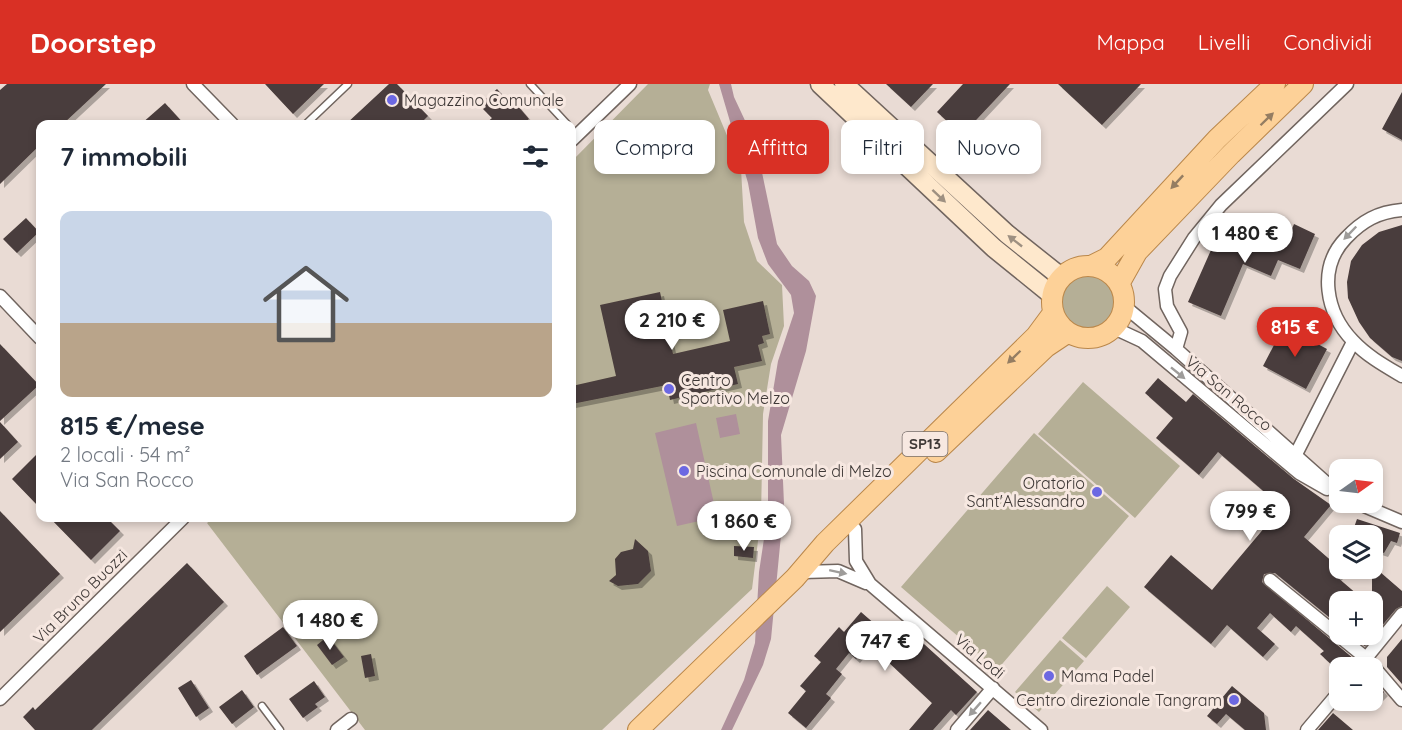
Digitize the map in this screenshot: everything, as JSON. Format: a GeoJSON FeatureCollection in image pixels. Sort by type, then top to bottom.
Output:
{"type":"FeatureCollection","features":[{"type":"Feature","properties":{"kind":"main road"},"geometry":{"type":"LineString","coordinates":[[1119,284],[1137,252],[1275,84]]}},
{"type":"Feature","properties":{"kind":"main road"},"geometry":{"type":"LineString","coordinates":[[1091,266],[1110,273],[1119,284],[1124,306],[1114,328],[1104,335],[1089,339],[1067,333],[1055,295],[1072,269],[1091,266],[1107,258],[1224,146],[1303,84]]}},
{"type":"Feature","properties":{"kind":"main road","name":"SP13"},"geometry":{"type":"LineString","coordinates":[[638,730],[799,575],[825,543],[1036,336],[1055,295]]}},
{"type":"Feature","properties":{"kind":"main road","name":"SP13"},"geometry":{"type":"LineString","coordinates":[[799,575],[833,551],[1046,347],[1067,333]]}},
{"type":"Feature","properties":{"kind":"street"},"geometry":{"type":"LineString","coordinates":[[193,84],[228,120]]}},
{"type":"Feature","properties":{"kind":"street"},"geometry":{"type":"LineString","coordinates":[[576,132],[630,84]]}},
{"type":"Feature","properties":{"kind":"street"},"geometry":{"type":"LineString","coordinates":[[820,84],[994,248],[1055,295]]}},
{"type":"Feature","properties":{"kind":"street"},"geometry":{"type":"LineString","coordinates":[[844,84],[999,228],[1055,295]]}},
{"type":"Feature","properties":{"kind":"street","name":"Via San Rocco"},"geometry":{"type":"LineString","coordinates":[[1172,345],[1181,336],[1167,306],[1165,293],[1170,276],[1194,238],[1221,205],[1347,84]]}},
{"type":"Feature","properties":{"kind":"street"},"geometry":{"type":"LineString","coordinates":[[1402,210],[1365,220],[1337,247],[1330,260],[1328,280],[1330,300],[1338,321],[1353,342],[1379,363],[1402,376]]}},
{"type":"Feature","properties":{"kind":"street"},"geometry":{"type":"LineString","coordinates":[[0,296],[36,334]]}},
{"type":"Feature","properties":{"kind":"street","name":"Via San Rocco"},"geometry":{"type":"LineString","coordinates":[[1124,306],[1172,345],[1293,460],[1313,482],[1329,490]]}},
{"type":"Feature","properties":{"kind":"street","name":"Via San Rocco"},"geometry":{"type":"LineString","coordinates":[[1114,328],[1131,335],[1148,347],[1293,460]]}},
{"type":"Feature","properties":{"kind":"street"},"geometry":{"type":"LineString","coordinates":[[1293,460],[1353,342]]}},
{"type":"Feature","properties":{"kind":"street"},"geometry":{"type":"LineString","coordinates":[[1148,347],[1172,345]]}},
{"type":"Feature","properties":{"kind":"street"},"geometry":{"type":"LineString","coordinates":[[1380,513],[1402,522]]}},
{"type":"Feature","properties":{"kind":"street","name":"Via Bruno Buozzi"},"geometry":{"type":"LineString","coordinates":[[0,699],[179,522]]}},
{"type":"Feature","properties":{"kind":"street","name":"Via Lodi"},"geometry":{"type":"LineString","coordinates":[[855,529],[856,561],[870,584]]}},
{"type":"Feature","properties":{"kind":"street","name":"Via Lodi"},"geometry":{"type":"LineString","coordinates":[[799,575],[838,571],[870,584],[1041,730]]}},
{"type":"Feature","properties":{"kind":"street"},"geometry":{"type":"LineString","coordinates":[[1270,580],[1355,657]]}},
{"type":"Feature","properties":{"kind":"street"},"geometry":{"type":"LineString","coordinates":[[1367,657],[1402,614]]}},
{"type":"Feature","properties":{"kind":"street"},"geometry":{"type":"LineString","coordinates":[[1383,682],[1402,700]]}},
{"type":"Feature","properties":{"kind":"street"},"geometry":{"type":"LineString","coordinates":[[957,730],[993,688]]}},
{"type":"Feature","properties":{"kind":"street"},"geometry":{"type":"LineString","coordinates":[[1307,730],[1329,704]]}},
{"type":"Feature","properties":{"kind":"street"},"geometry":{"type":"LineString","coordinates":[[337,730],[351,719]]}},
{"type":"Feature","properties":{"kind":"lane"},"geometry":{"type":"LineString","coordinates":[[310,120],[348,84]]}},
{"type":"Feature","properties":{"kind":"lane"},"geometry":{"type":"LineString","coordinates":[[530,84],[563,120]]}},
{"type":"Feature","properties":{"kind":"lane"},"geometry":{"type":"LineString","coordinates":[[262,706],[280,730]]}},
{"type":"Feature","properties":{"kind":"shaded area","name":"Centro Sportivo Melzo"},"geometry":{"type":"Polygon","coordinates":[[[648,84],[710,84],[708,90],[727,135],[727,174],[741,174],[744,222],[757,261],[782,285],[784,326],[771,364],[763,414],[761,517],[752,589],[602,730],[365,730],[207,523],[576,522],[576,157],[594,139],[594,174],[715,174],[715,120],[612,120],[648,84]]]}},
{"type":"Feature","properties":{"kind":"shaded area"},"geometry":{"type":"Polygon","coordinates":[[[719,84],[731,84],[734,97],[745,120],[730,120],[719,84]]]}},
{"type":"Feature","properties":{"kind":"shaded area"},"geometry":{"type":"Polygon","coordinates":[[[745,174],[762,174],[777,244],[792,266],[809,281],[816,296],[806,351],[781,435],[784,504],[771,639],[763,665],[732,730],[721,730],[744,680],[755,643],[759,572],[768,512],[768,421],[778,361],[794,313],[791,295],[768,264],[758,238],[745,174]]]}},
{"type":"Feature","properties":{"kind":"shaded area"},"geometry":{"type":"Polygon","coordinates":[[[1082,272],[1094,272],[1110,281],[1117,291],[1119,303],[1117,315],[1110,325],[1094,334],[1082,334],[1071,329],[1062,320],[1057,309],[1057,297],[1062,286],[1071,277],[1082,272]]]}},
{"type":"Feature","properties":{"kind":"shaded area"},"geometry":{"type":"Polygon","coordinates":[[[1083,382],[1180,466],[1135,518],[1038,434],[1083,382]]]}},
{"type":"Feature","properties":{"kind":"shaded area","name":"Piscina Comunale di Melzo"},"geometry":{"type":"Polygon","coordinates":[[[736,414],[740,434],[720,438],[716,418],[736,414]]]}},
{"type":"Feature","properties":{"kind":"shaded area","name":"Piscina Comunale di Melzo"},"geometry":{"type":"Polygon","coordinates":[[[696,423],[717,517],[677,526],[655,433],[696,423]]]}},
{"type":"Feature","properties":{"kind":"shaded area"},"geometry":{"type":"Polygon","coordinates":[[[1034,433],[1129,516],[997,670],[901,587],[1034,433]]]}},
{"type":"Feature","properties":{"kind":"shaded area","name":"Mama Padel"},"geometry":{"type":"Polygon","coordinates":[[[1107,586],[1130,607],[1086,658],[1062,638],[1107,586]]]}},
{"type":"Feature","properties":{"kind":"shaded area","name":"Mama Padel"},"geometry":{"type":"Polygon","coordinates":[[[1060,640],[1084,661],[1039,712],[1015,692],[1060,640]]]}},
{"type":"Feature","properties":{"kind":"building"},"geometry":{"type":"Polygon","coordinates":[[[7,84],[106,84],[67,120],[36,120],[36,149],[0,184],[0,90],[7,84]]]}},
{"type":"Feature","properties":{"kind":"building"},"geometry":{"type":"Polygon","coordinates":[[[265,84],[324,84],[293,114],[265,84]]]}},
{"type":"Feature","properties":{"kind":"building","name":"Magazzino Comunale"},"geometry":{"type":"Polygon","coordinates":[[[389,84],[397,84],[428,116],[424,120],[350,120],[389,84]]]}},
{"type":"Feature","properties":{"kind":"building"},"geometry":{"type":"Polygon","coordinates":[[[886,84],[933,84],[911,107],[886,84]]]}},
{"type":"Feature","properties":{"kind":"building"},"geometry":{"type":"Polygon","coordinates":[[[963,84],[1010,84],[976,120],[946,120],[937,112],[963,84]]]}},
{"type":"Feature","properties":{"kind":"building"},"geometry":{"type":"Polygon","coordinates":[[[1058,84],[1141,84],[1102,125],[1058,84]]]}},
{"type":"Feature","properties":{"kind":"building"},"geometry":{"type":"Polygon","coordinates":[[[497,89],[509,102],[512,99],[529,119],[490,120],[492,118],[483,109],[486,107],[482,102],[497,89]]]}},
{"type":"Feature","properties":{"kind":"building"},"geometry":{"type":"Polygon","coordinates":[[[1402,92],[1402,140],[1382,129],[1402,92]]]}},
{"type":"Feature","properties":{"kind":"building"},"geometry":{"type":"Polygon","coordinates":[[[165,103],[180,120],[146,120],[165,103]]]}},
{"type":"Feature","properties":{"kind":"building"},"geometry":{"type":"Polygon","coordinates":[[[26,218],[36,229],[36,235],[17,253],[3,239],[26,218]]]}},
{"type":"Feature","properties":{"kind":"building"},"geometry":{"type":"Polygon","coordinates":[[[1294,224],[1315,234],[1300,269],[1278,260],[1271,276],[1243,264],[1221,316],[1188,302],[1215,241],[1233,249],[1243,228],[1285,246],[1294,224]]]}},
{"type":"Feature","properties":{"kind":"building"},"geometry":{"type":"Polygon","coordinates":[[[1402,225],[1402,361],[1392,357],[1370,338],[1359,322],[1348,298],[1347,282],[1351,261],[1362,245],[1379,232],[1402,225]]]}},
{"type":"Feature","properties":{"kind":"building"},"geometry":{"type":"Polygon","coordinates":[[[660,292],[673,354],[730,341],[723,310],[763,301],[770,334],[762,336],[764,343],[758,345],[762,361],[734,367],[738,384],[670,400],[667,385],[576,403],[576,385],[616,376],[600,305],[660,292]]]}},
{"type":"Feature","properties":{"kind":"building"},"geometry":{"type":"Polygon","coordinates":[[[1284,326],[1327,349],[1306,389],[1263,366],[1284,326]]]}},
{"type":"Feature","properties":{"kind":"building"},"geometry":{"type":"Polygon","coordinates":[[[0,344],[36,382],[36,388],[0,421],[0,344]]]}},
{"type":"Feature","properties":{"kind":"building"},"geometry":{"type":"Polygon","coordinates":[[[1158,378],[1186,402],[1193,394],[1294,479],[1329,504],[1329,507],[1304,537],[1329,559],[1329,579],[1339,579],[1353,591],[1329,591],[1329,617],[1275,573],[1264,574],[1262,582],[1329,638],[1329,645],[1337,645],[1352,657],[1329,657],[1329,662],[1320,654],[1324,651],[1296,626],[1291,632],[1270,613],[1257,628],[1275,644],[1263,657],[1227,625],[1211,644],[1144,587],[1171,555],[1212,590],[1282,507],[1218,452],[1199,475],[1156,438],[1173,418],[1145,393],[1158,378]]]}},
{"type":"Feature","properties":{"kind":"building"},"geometry":{"type":"Polygon","coordinates":[[[0,422],[18,442],[0,459],[0,422]]]}},
{"type":"Feature","properties":{"kind":"building"},"geometry":{"type":"Polygon","coordinates":[[[36,455],[36,504],[12,479],[36,455]]]}},
{"type":"Feature","properties":{"kind":"building"},"geometry":{"type":"Polygon","coordinates":[[[0,511],[60,574],[0,632],[0,511]]]}},
{"type":"Feature","properties":{"kind":"building"},"geometry":{"type":"Polygon","coordinates":[[[1357,519],[1375,525],[1355,525],[1357,519]]]}},
{"type":"Feature","properties":{"kind":"building"},"geometry":{"type":"Polygon","coordinates":[[[54,522],[111,522],[120,531],[91,560],[54,522]]]}},
{"type":"Feature","properties":{"kind":"building"},"geometry":{"type":"Polygon","coordinates":[[[1383,527],[1400,533],[1397,543],[1391,541],[1384,553],[1383,527]]]}},
{"type":"Feature","properties":{"kind":"building"},"geometry":{"type":"Polygon","coordinates":[[[635,539],[648,551],[651,571],[638,584],[618,586],[609,581],[616,575],[615,559],[621,552],[633,549],[635,539]]]}},
{"type":"Feature","properties":{"kind":"building"},"geometry":{"type":"Polygon","coordinates":[[[734,546],[754,547],[753,558],[734,556],[734,546]]]}},
{"type":"Feature","properties":{"kind":"building"},"geometry":{"type":"Polygon","coordinates":[[[187,563],[224,602],[92,730],[35,730],[23,717],[33,707],[35,710],[187,563]]]}},
{"type":"Feature","properties":{"kind":"building"},"geometry":{"type":"Polygon","coordinates":[[[1383,575],[1402,591],[1402,606],[1396,609],[1383,625],[1383,591],[1372,591],[1372,579],[1383,579],[1383,575]]]}},
{"type":"Feature","properties":{"kind":"building"},"geometry":{"type":"Polygon","coordinates":[[[861,612],[892,639],[904,626],[977,692],[956,715],[951,710],[933,730],[909,730],[932,703],[869,644],[856,659],[849,653],[836,669],[842,674],[826,694],[831,698],[806,728],[788,713],[806,691],[800,686],[821,662],[814,656],[839,627],[844,632],[861,612]]]}},
{"type":"Feature","properties":{"kind":"building"},"geometry":{"type":"Polygon","coordinates":[[[283,627],[297,646],[257,675],[244,656],[283,627]]]}},
{"type":"Feature","properties":{"kind":"building"},"geometry":{"type":"Polygon","coordinates":[[[328,636],[344,657],[332,665],[317,645],[328,636]]]}},
{"type":"Feature","properties":{"kind":"building"},"geometry":{"type":"Polygon","coordinates":[[[1402,639],[1402,684],[1387,667],[1387,657],[1402,639]]]}},
{"type":"Feature","properties":{"kind":"building"},"geometry":{"type":"Polygon","coordinates":[[[371,654],[375,676],[365,678],[361,656],[371,654]]]}},
{"type":"Feature","properties":{"kind":"building"},"geometry":{"type":"Polygon","coordinates":[[[191,680],[209,708],[196,717],[178,688],[191,680]]]}},
{"type":"Feature","properties":{"kind":"building"},"geometry":{"type":"Polygon","coordinates":[[[314,681],[325,697],[315,704],[318,707],[303,718],[289,699],[314,681]]]}},
{"type":"Feature","properties":{"kind":"building","name":"Centro direzionale Tangram"},"geometry":{"type":"Polygon","coordinates":[[[1232,686],[1264,713],[1266,730],[1245,730],[1226,714],[1217,724],[1207,716],[1232,686]]]}},
{"type":"Feature","properties":{"kind":"building"},"geometry":{"type":"Polygon","coordinates":[[[242,690],[254,707],[232,724],[219,707],[242,690]]]}},
{"type":"Feature","properties":{"kind":"building"},"geometry":{"type":"Polygon","coordinates":[[[988,710],[1011,730],[970,730],[988,710]]]}},
{"type":"Feature","properties":{"kind":"building"},"geometry":{"type":"Polygon","coordinates":[[[1333,713],[1353,730],[1318,730],[1333,713]]]}},
{"type":"Feature","properties":{"kind":"place","name":"Magazzino Comunale"},"geometry":{"type":"Point","coordinates":[392,100]}},
{"type":"Feature","properties":{"kind":"place","name":"Centro Sportivo Melzo"},"geometry":{"type":"Point","coordinates":[669,389]}},
{"type":"Feature","properties":{"kind":"place","name":"Piscina Comunale di Melzo"},"geometry":{"type":"Point","coordinates":[684,471]}},
{"type":"Feature","properties":{"kind":"place","name":"Oratorio Sant'Alessandro"},"geometry":{"type":"Point","coordinates":[1097,492]}},
{"type":"Feature","properties":{"kind":"place","name":"Mama Padel"},"geometry":{"type":"Point","coordinates":[1049,676]}},
{"type":"Feature","properties":{"kind":"place","name":"Centro direzionale Tangram"},"geometry":{"type":"Point","coordinates":[1234,700]}}]}
